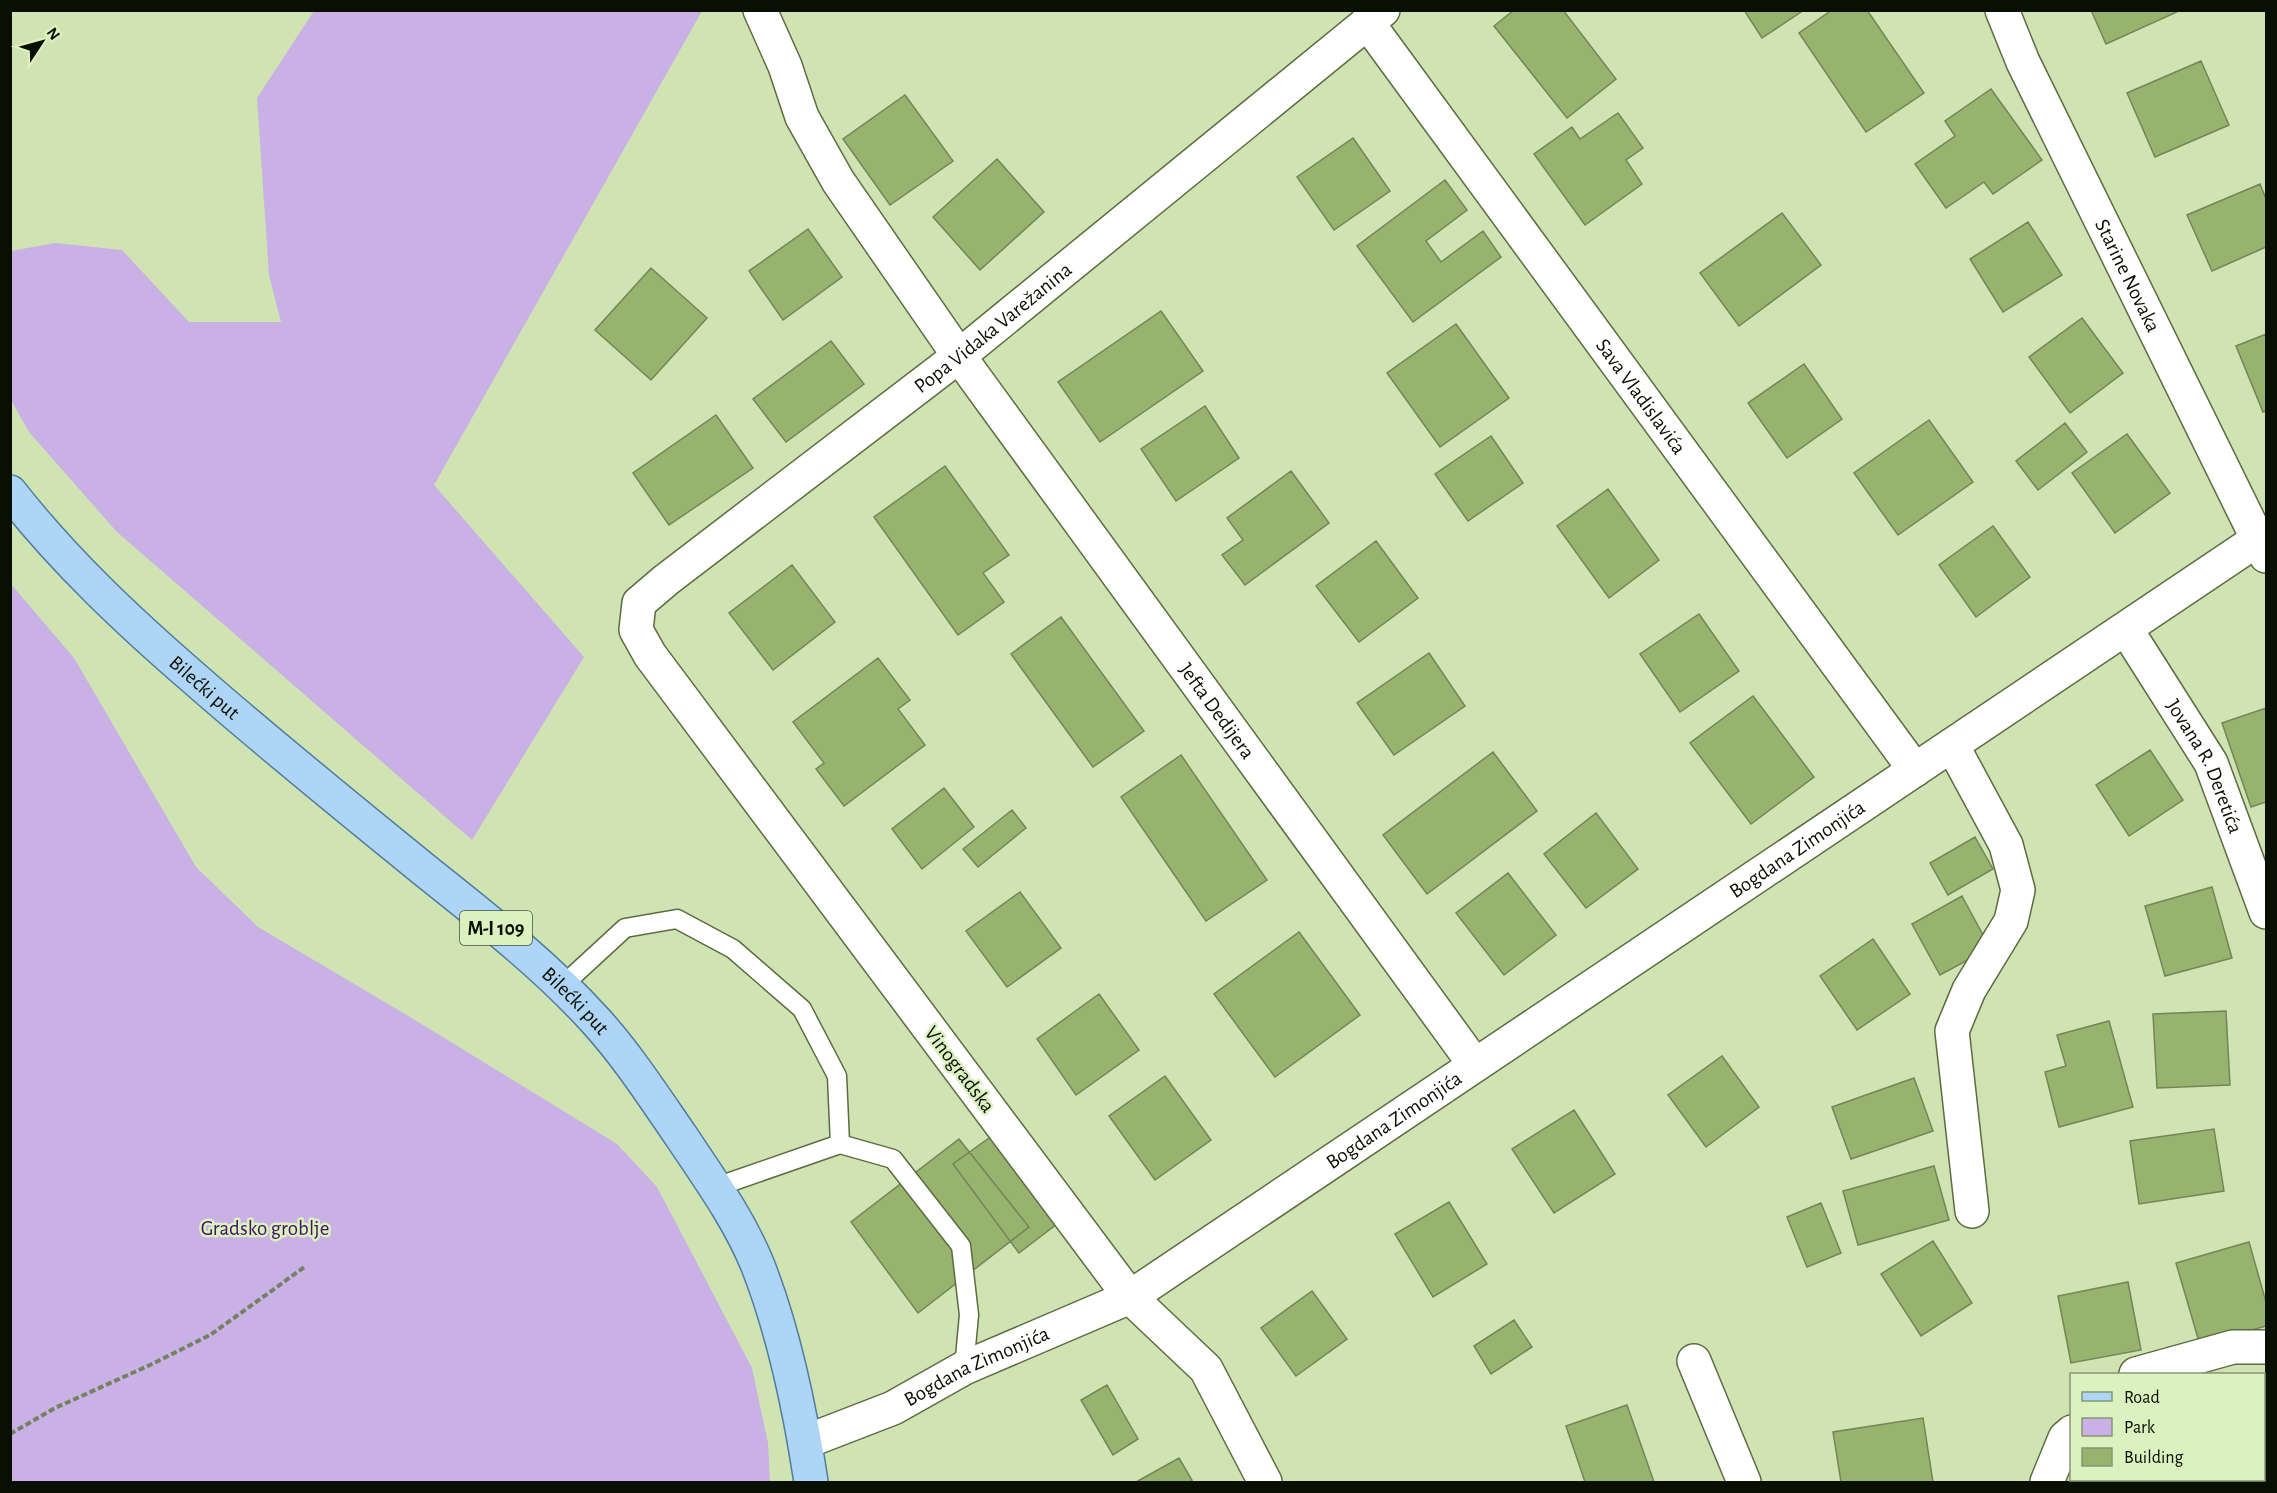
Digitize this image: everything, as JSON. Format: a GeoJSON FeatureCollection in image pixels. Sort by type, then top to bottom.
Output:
{"type":"FeatureCollection","features":[{"type":"Feature","properties":{"kind":"main road","name":"Bilećki put"},"geometry":{"type":"LineString","coordinates":[[10,492],[62,553],[137,629],[237,716],[490,923],[562,986],[597,1022],[626,1058],[716,1187],[757,1265],[789,1368],[811,1482]]}},
{"type":"Feature","properties":{"kind":"street","name":"Jefta Dedijera"},"geometry":{"type":"LineString","coordinates":[[760,10],[785,66],[802,117],[838,181],[959,356],[1475,1065]]}},
{"type":"Feature","properties":{"kind":"street","name":"Starine Novaka"},"geometry":{"type":"LineString","coordinates":[[2002,10],[2029,73],[2263,544]]}},
{"type":"Feature","properties":{"kind":"street","name":"Popa Vidaka Varežanina"},"geometry":{"type":"LineString","coordinates":[[650,655],[636,630],[639,603],[959,356],[1375,16]]}},
{"type":"Feature","properties":{"kind":"street","name":"Sava Vladislavića"},"geometry":{"type":"LineString","coordinates":[[1375,16],[1915,770]]}},
{"type":"Feature","properties":{"kind":"street","name":"Bogdana Zimonjića"},"geometry":{"type":"LineString","coordinates":[[805,1442],[893,1408],[964,1368],[1130,1297],[2126,628],[2263,544]]}},
{"type":"Feature","properties":{"kind":"street","name":"Jovana R. Deretića"},"geometry":{"type":"LineString","coordinates":[[2126,628],[2211,763],[2266,912]]}},
{"type":"Feature","properties":{"kind":"street","name":"Vinogradska"},"geometry":{"type":"LineString","coordinates":[[650,655],[1130,1297],[1206,1370],[1265,1482]]}},
{"type":"Feature","properties":{"kind":"street"},"geometry":{"type":"LineString","coordinates":[[1952,745],[2006,845],[2018,890],[2011,921],[1969,990],[1952,1031],[1972,1211]]}},
{"type":"Feature","properties":{"kind":"street"},"geometry":{"type":"LineString","coordinates":[[2140,1373],[2233,1347],[2266,1347]]}},
{"type":"Feature","properties":{"kind":"street"},"geometry":{"type":"LineString","coordinates":[[1694,1361],[1744,1482]]}},
{"type":"Feature","properties":{"kind":"street"},"geometry":{"type":"LineString","coordinates":[[2048,1482],[2065,1438],[2070,1434]]}},
{"type":"Feature","properties":{"kind":"lane"},"geometry":{"type":"LineString","coordinates":[[562,986],[625,928],[677,920],[733,949],[802,1009],[837,1076],[840,1144]]}},
{"type":"Feature","properties":{"kind":"lane"},"geometry":{"type":"LineString","coordinates":[[716,1187],[840,1144],[893,1159],[961,1246],[969,1315],[964,1368]]}},
{"type":"Feature","properties":{"kind":"path"},"geometry":{"type":"LineString","coordinates":[[10,1434],[55,1408],[210,1335],[306,1266]]}},
{"type":"Feature","properties":{"kind":"green space"},"geometry":{"type":"Polygon","coordinates":[[[314,11],[702,11],[434,485],[584,657],[472,840],[117,532],[29,432],[11,400],[11,251],[55,243],[122,250],[189,322],[281,322],[269,275],[257,98],[314,11]]]}},
{"type":"Feature","properties":{"kind":"green space","name":"Gradsko groblje"},"geometry":{"type":"Polygon","coordinates":[[[10,583],[74,658],[196,867],[258,927],[617,1144],[657,1187],[752,1368],[768,1443],[770,1482],[11,1482],[10,583]]]}},
{"type":"Feature","properties":{"kind":"building"},"geometry":{"type":"Polygon","coordinates":[[[1514,10],[1563,10],[1616,79],[1567,118],[1494,26],[1514,10]]]}},
{"type":"Feature","properties":{"kind":"building"},"geometry":{"type":"Polygon","coordinates":[[[1744,10],[1804,10],[1762,38],[1744,10]]]}},
{"type":"Feature","properties":{"kind":"building"},"geometry":{"type":"Polygon","coordinates":[[[1832,10],[1867,10],[1924,93],[1866,132],[1799,33],[1832,10]]]}},
{"type":"Feature","properties":{"kind":"building"},"geometry":{"type":"Polygon","coordinates":[[[2091,10],[2176,10],[2177,12],[2106,44],[2091,10]]]}},
{"type":"Feature","properties":{"kind":"building"},"geometry":{"type":"Polygon","coordinates":[[[2201,61],[2229,125],[2155,157],[2127,93],[2201,61]]]}},
{"type":"Feature","properties":{"kind":"building"},"geometry":{"type":"Polygon","coordinates":[[[1991,89],[2042,160],[1993,194],[1984,182],[1946,208],[1915,164],[1955,136],[1945,121],[1991,89]]]}},
{"type":"Feature","properties":{"kind":"building"},"geometry":{"type":"Polygon","coordinates":[[[905,95],[953,161],[890,205],[843,139],[905,95]]]}},
{"type":"Feature","properties":{"kind":"building"},"geometry":{"type":"Polygon","coordinates":[[[1618,113],[1643,148],[1626,160],[1642,184],[1585,225],[1534,154],[1572,127],[1580,139],[1618,113]]]}},
{"type":"Feature","properties":{"kind":"building"},"geometry":{"type":"Polygon","coordinates":[[[1353,138],[1390,191],[1334,230],[1297,177],[1353,138]]]}},
{"type":"Feature","properties":{"kind":"building"},"geometry":{"type":"Polygon","coordinates":[[[997,159],[1044,212],[980,270],[933,217],[997,159]]]}},
{"type":"Feature","properties":{"kind":"building"},"geometry":{"type":"Polygon","coordinates":[[[1445,180],[1467,210],[1426,241],[1441,262],[1483,231],[1501,257],[1413,322],[1357,246],[1445,180]]]}},
{"type":"Feature","properties":{"kind":"building"},"geometry":{"type":"Polygon","coordinates":[[[2260,184],[2266,199],[2266,247],[2212,271],[2187,215],[2260,184]]]}},
{"type":"Feature","properties":{"kind":"building"},"geometry":{"type":"Polygon","coordinates":[[[1782,213],[1821,265],[1739,326],[1700,273],[1782,213]]]}},
{"type":"Feature","properties":{"kind":"building"},"geometry":{"type":"Polygon","coordinates":[[[2028,222],[2062,275],[2003,312],[1970,259],[2028,222]]]}},
{"type":"Feature","properties":{"kind":"building"},"geometry":{"type":"Polygon","coordinates":[[[808,229],[842,277],[783,320],[749,271],[808,229]]]}},
{"type":"Feature","properties":{"kind":"building"},"geometry":{"type":"Polygon","coordinates":[[[651,268],[707,318],[651,380],[595,330],[651,268]]]}},
{"type":"Feature","properties":{"kind":"building"},"geometry":{"type":"Polygon","coordinates":[[[1161,311],[1203,371],[1100,442],[1058,382],[1161,311]]]}},
{"type":"Feature","properties":{"kind":"building"},"geometry":{"type":"Polygon","coordinates":[[[2082,318],[2123,373],[2070,413],[2029,357],[2082,318]]]}},
{"type":"Feature","properties":{"kind":"building"},"geometry":{"type":"Polygon","coordinates":[[[1456,324],[1509,398],[1440,447],[1387,373],[1456,324]]]}},
{"type":"Feature","properties":{"kind":"building"},"geometry":{"type":"Polygon","coordinates":[[[2266,334],[2266,411],[2263,412],[2236,346],[2266,334]]]}},
{"type":"Feature","properties":{"kind":"building"},"geometry":{"type":"Polygon","coordinates":[[[831,341],[864,384],[786,442],[753,399],[831,341]]]}},
{"type":"Feature","properties":{"kind":"building"},"geometry":{"type":"Polygon","coordinates":[[[1804,364],[1842,419],[1787,458],[1748,403],[1804,364]]]}},
{"type":"Feature","properties":{"kind":"building"},"geometry":{"type":"Polygon","coordinates":[[[1205,406],[1239,458],[1176,501],[1141,449],[1205,406]]]}},
{"type":"Feature","properties":{"kind":"building"},"geometry":{"type":"Polygon","coordinates":[[[716,415],[753,468],[669,525],[633,473],[716,415]]]}},
{"type":"Feature","properties":{"kind":"building"},"geometry":{"type":"Polygon","coordinates":[[[1929,420],[1973,482],[1898,535],[1854,473],[1929,420]]]}},
{"type":"Feature","properties":{"kind":"building"},"geometry":{"type":"Polygon","coordinates":[[[2065,423],[2087,452],[2038,490],[2016,461],[2065,423]]]}},
{"type":"Feature","properties":{"kind":"building"},"geometry":{"type":"Polygon","coordinates":[[[2127,434],[2170,493],[2115,533],[2072,473],[2127,434]]]}},
{"type":"Feature","properties":{"kind":"building"},"geometry":{"type":"Polygon","coordinates":[[[1491,436],[1523,483],[1468,521],[1435,474],[1491,436]]]}},
{"type":"Feature","properties":{"kind":"building"},"geometry":{"type":"Polygon","coordinates":[[[945,466],[1009,555],[983,573],[1004,602],[958,635],[874,517],[945,466]]]}},
{"type":"Feature","properties":{"kind":"building"},"geometry":{"type":"Polygon","coordinates":[[[1291,471],[1329,523],[1245,585],[1222,555],[1243,540],[1227,518],[1291,471]]]}},
{"type":"Feature","properties":{"kind":"building"},"geometry":{"type":"Polygon","coordinates":[[[1608,489],[1659,560],[1609,598],[1557,526],[1608,489]]]}},
{"type":"Feature","properties":{"kind":"building"},"geometry":{"type":"Polygon","coordinates":[[[1993,526],[2030,577],[1976,617],[1939,565],[1993,526]]]}},
{"type":"Feature","properties":{"kind":"building"},"geometry":{"type":"Polygon","coordinates":[[[1376,541],[1418,598],[1359,642],[1316,586],[1376,541]]]}},
{"type":"Feature","properties":{"kind":"building"},"geometry":{"type":"Polygon","coordinates":[[[792,565],[835,622],[773,670],[729,613],[792,565]]]}},
{"type":"Feature","properties":{"kind":"building"},"geometry":{"type":"Polygon","coordinates":[[[1699,614],[1739,671],[1680,712],[1640,654],[1699,614]]]}},
{"type":"Feature","properties":{"kind":"building"},"geometry":{"type":"Polygon","coordinates":[[[1061,617],[1144,731],[1093,767],[1011,654],[1061,617]]]}},
{"type":"Feature","properties":{"kind":"building"},"geometry":{"type":"Polygon","coordinates":[[[1429,653],[1465,706],[1394,755],[1357,703],[1429,653]]]}},
{"type":"Feature","properties":{"kind":"building"},"geometry":{"type":"Polygon","coordinates":[[[878,658],[910,700],[898,709],[925,745],[844,806],[816,769],[824,763],[793,722],[878,658]]]}},
{"type":"Feature","properties":{"kind":"building"},"geometry":{"type":"Polygon","coordinates":[[[1753,696],[1814,777],[1751,824],[1690,743],[1753,696]]]}},
{"type":"Feature","properties":{"kind":"building"},"geometry":{"type":"Polygon","coordinates":[[[2266,708],[2266,802],[2251,807],[2222,723],[2266,708]]]}},
{"type":"Feature","properties":{"kind":"building"},"geometry":{"type":"Polygon","coordinates":[[[2150,750],[2183,800],[2129,836],[2096,785],[2150,750]]]}},
{"type":"Feature","properties":{"kind":"building"},"geometry":{"type":"Polygon","coordinates":[[[1493,752],[1537,811],[1427,894],[1383,835],[1493,752]]]}},
{"type":"Feature","properties":{"kind":"building"},"geometry":{"type":"Polygon","coordinates":[[[1181,755],[1267,880],[1206,921],[1121,797],[1181,755]]]}},
{"type":"Feature","properties":{"kind":"building"},"geometry":{"type":"Polygon","coordinates":[[[944,788],[974,827],[922,869],[892,829],[944,788]]]}},
{"type":"Feature","properties":{"kind":"building"},"geometry":{"type":"Polygon","coordinates":[[[1012,810],[1026,828],[978,867],[963,849],[1012,810]]]}},
{"type":"Feature","properties":{"kind":"building"},"geometry":{"type":"Polygon","coordinates":[[[1596,813],[1638,869],[1586,908],[1544,854],[1596,813]]]}},
{"type":"Feature","properties":{"kind":"building"},"geometry":{"type":"Polygon","coordinates":[[[1975,837],[1993,869],[1948,895],[1930,863],[1975,837]]]}},
{"type":"Feature","properties":{"kind":"building"},"geometry":{"type":"Polygon","coordinates":[[[1508,873],[1556,935],[1504,975],[1456,913],[1508,873]]]}},
{"type":"Feature","properties":{"kind":"building"},"geometry":{"type":"Polygon","coordinates":[[[2212,887],[2232,958],[2165,976],[2145,906],[2212,887]]]}},
{"type":"Feature","properties":{"kind":"building"},"geometry":{"type":"Polygon","coordinates":[[[1020,892],[1061,948],[1007,987],[966,931],[1020,892]]]}},
{"type":"Feature","properties":{"kind":"building"},"geometry":{"type":"Polygon","coordinates":[[[1962,896],[1990,948],[1940,975],[1912,924],[1962,896]]]}},
{"type":"Feature","properties":{"kind":"building"},"geometry":{"type":"Polygon","coordinates":[[[1299,932],[1360,1015],[1275,1077],[1214,994],[1299,932]]]}},
{"type":"Feature","properties":{"kind":"building"},"geometry":{"type":"Polygon","coordinates":[[[1873,939],[1910,994],[1857,1030],[1820,976],[1873,939]]]}},
{"type":"Feature","properties":{"kind":"building"},"geometry":{"type":"Polygon","coordinates":[[[1099,994],[1139,1050],[1076,1095],[1037,1039],[1099,994]]]}},
{"type":"Feature","properties":{"kind":"building"},"geometry":{"type":"Polygon","coordinates":[[[2226,1011],[2230,1085],[2157,1088],[2153,1014],[2226,1011]]]}},
{"type":"Feature","properties":{"kind":"building"},"geometry":{"type":"Polygon","coordinates":[[[2109,1021],[2133,1107],[2059,1127],[2045,1072],[2066,1066],[2057,1035],[2109,1021]]]}},
{"type":"Feature","properties":{"kind":"building"},"geometry":{"type":"Polygon","coordinates":[[[1722,1056],[1759,1107],[1706,1147],[1668,1095],[1722,1056]]]}},
{"type":"Feature","properties":{"kind":"building"},"geometry":{"type":"Polygon","coordinates":[[[1165,1076],[1211,1140],[1155,1180],[1109,1116],[1165,1076]]]}},
{"type":"Feature","properties":{"kind":"building"},"geometry":{"type":"Polygon","coordinates":[[[1914,1078],[1933,1131],[1851,1159],[1832,1107],[1914,1078]]]}},
{"type":"Feature","properties":{"kind":"building"},"geometry":{"type":"Polygon","coordinates":[[[1574,1110],[1615,1174],[1554,1213],[1512,1149],[1574,1110]]]}},
{"type":"Feature","properties":{"kind":"building"},"geometry":{"type":"Polygon","coordinates":[[[2214,1129],[2224,1191],[2139,1204],[2130,1141],[2214,1129]]]}},
{"type":"Feature","properties":{"kind":"building"},"geometry":{"type":"Polygon","coordinates":[[[996,1133],[1062,1220],[1019,1253],[953,1164],[996,1133]]]}},
{"type":"Feature","properties":{"kind":"building"},"geometry":{"type":"Polygon","coordinates":[[[959,1139],[1029,1227],[918,1313],[851,1222],[959,1139]]]}},
{"type":"Feature","properties":{"kind":"building"},"geometry":{"type":"Polygon","coordinates":[[[1934,1166],[1949,1220],[1858,1245],[1843,1191],[1934,1166]]]}},
{"type":"Feature","properties":{"kind":"building"},"geometry":{"type":"Polygon","coordinates":[[[1449,1202],[1487,1264],[1433,1297],[1395,1234],[1449,1202]]]}},
{"type":"Feature","properties":{"kind":"building"},"geometry":{"type":"Polygon","coordinates":[[[1821,1203],[1841,1253],[1807,1267],[1787,1217],[1821,1203]]]}},
{"type":"Feature","properties":{"kind":"building"},"geometry":{"type":"Polygon","coordinates":[[[1933,1241],[1972,1303],[1921,1336],[1881,1274],[1933,1241]]]}},
{"type":"Feature","properties":{"kind":"building"},"geometry":{"type":"Polygon","coordinates":[[[2249,1242],[2266,1302],[2266,1326],[2200,1345],[2176,1263],[2249,1242]]]}},
{"type":"Feature","properties":{"kind":"building"},"geometry":{"type":"Polygon","coordinates":[[[2128,1282],[2141,1350],[2071,1363],[2058,1296],[2128,1282]]]}},
{"type":"Feature","properties":{"kind":"building"},"geometry":{"type":"Polygon","coordinates":[[[1312,1291],[1347,1339],[1296,1376],[1261,1328],[1312,1291]]]}},
{"type":"Feature","properties":{"kind":"building"},"geometry":{"type":"Polygon","coordinates":[[[1514,1320],[1532,1347],[1491,1374],[1474,1346],[1514,1320]]]}},
{"type":"Feature","properties":{"kind":"building"},"geometry":{"type":"Polygon","coordinates":[[[1107,1385],[1138,1439],[1113,1455],[1081,1400],[1107,1385]]]}},
{"type":"Feature","properties":{"kind":"building"},"geometry":{"type":"Polygon","coordinates":[[[1627,1405],[1654,1482],[1585,1482],[1566,1426],[1627,1405]]]}},
{"type":"Feature","properties":{"kind":"building"},"geometry":{"type":"Polygon","coordinates":[[[2266,1411],[2265,1472],[2265,1412],[2266,1411]]]}},
{"type":"Feature","properties":{"kind":"building"},"geometry":{"type":"Polygon","coordinates":[[[1923,1418],[1933,1482],[1841,1482],[1833,1432],[1923,1418]]]}},
{"type":"Feature","properties":{"kind":"building"},"geometry":{"type":"Polygon","coordinates":[[[1179,1458],[1193,1482],[1136,1482],[1179,1458]]]}}]}
